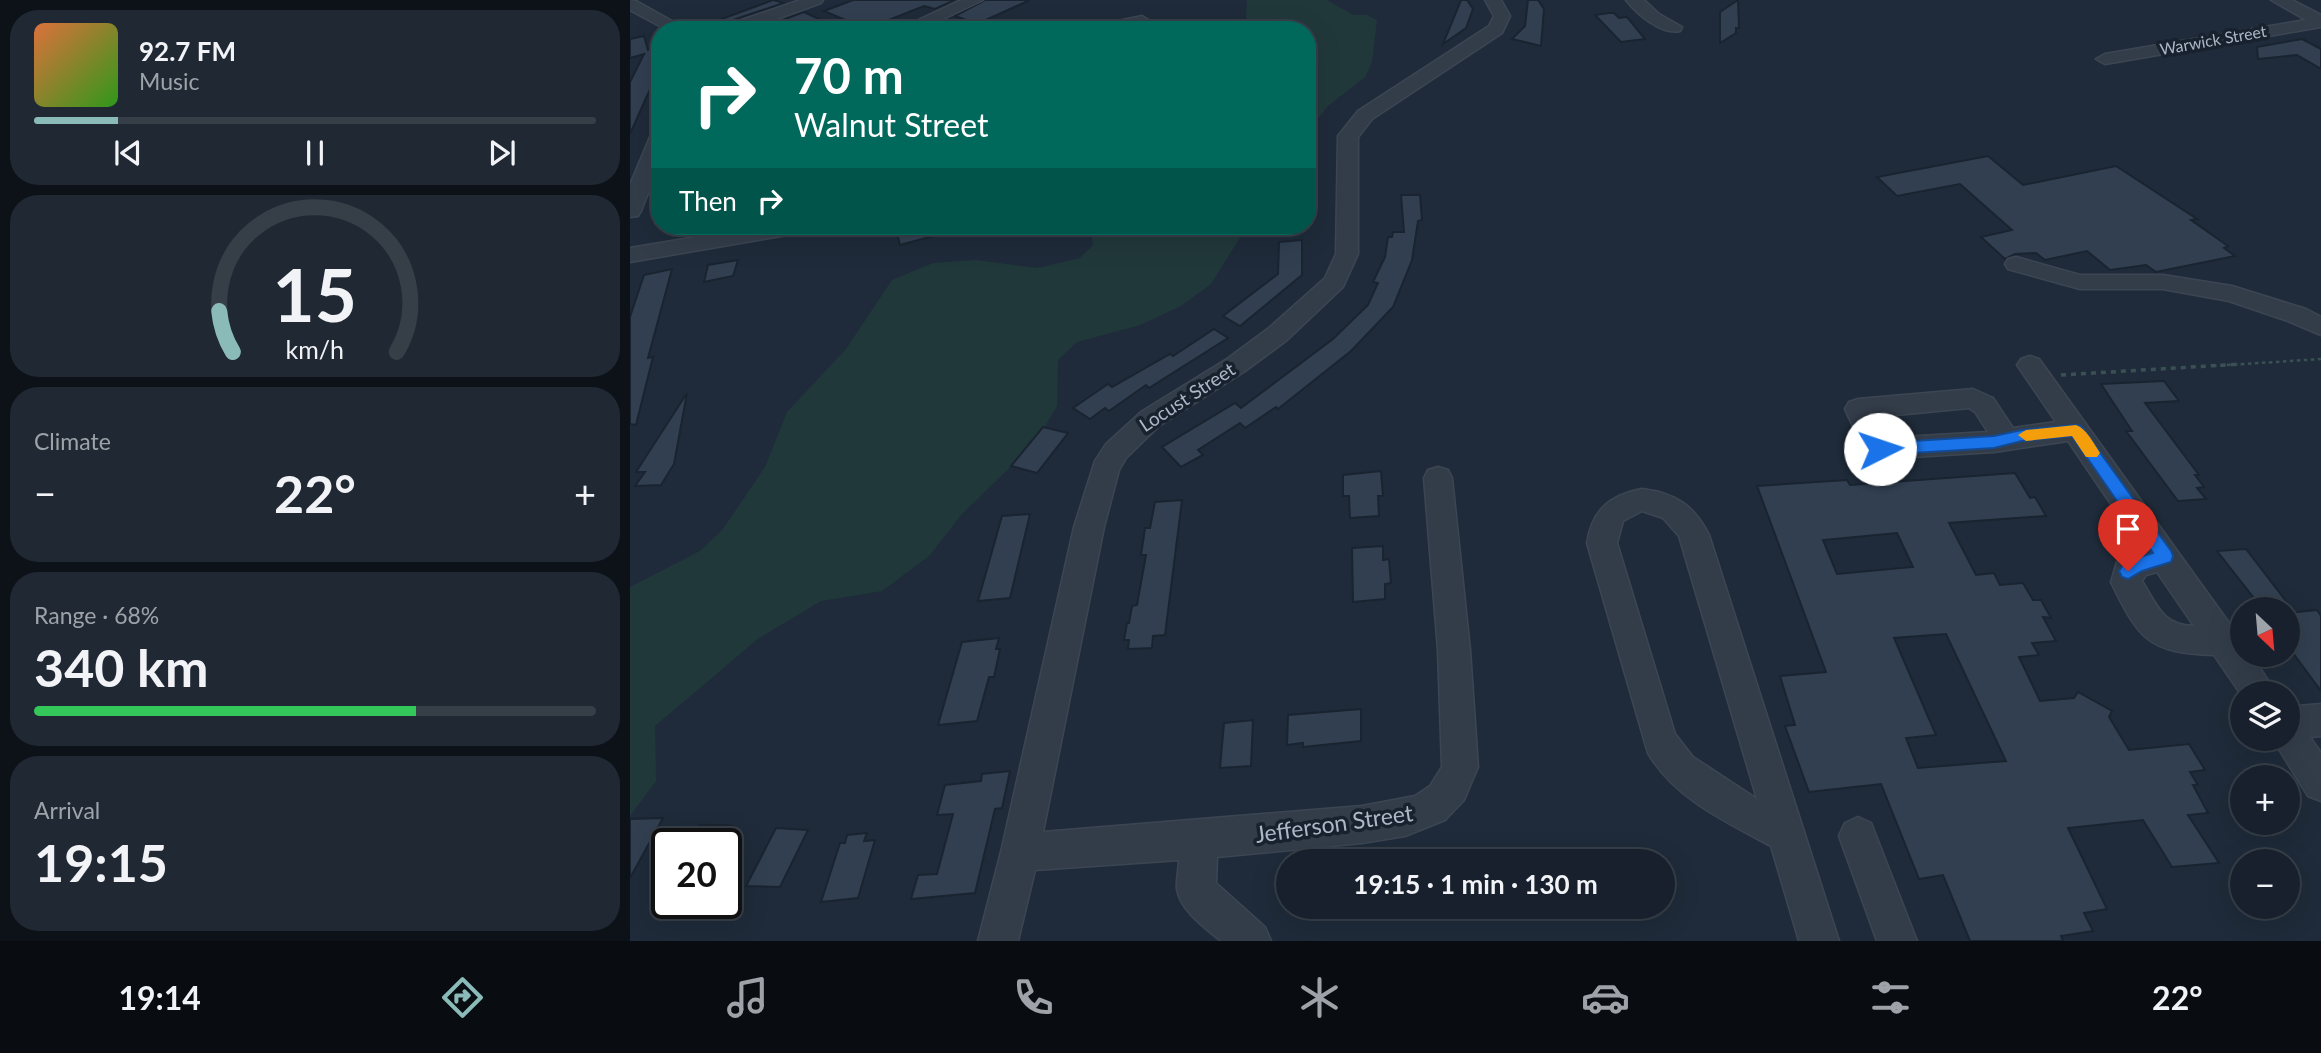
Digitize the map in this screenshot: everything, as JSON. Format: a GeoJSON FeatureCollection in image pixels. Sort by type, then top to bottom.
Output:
{"type":"FeatureCollection","features":[{"type":"Feature","properties":{"kind":"street"},"geometry":{"type":"LineString","coordinates":[[756,21],[815,0]]}},
{"type":"Feature","properties":{"kind":"street"},"geometry":{"type":"LineString","coordinates":[[926,21],[975,0]]}},
{"type":"Feature","properties":{"kind":"street","name":"Locust Street"},"geometry":{"type":"LineString","coordinates":[[998,941],[1020,852],[1089,527],[1105,469],[1131,433],[1268,342],[1323,296],[1335,282],[1347,254],[1348,136],[1365,115],[1496,29],[1502,16],[1493,0]]}},
{"type":"Feature","properties":{"kind":"street"},"geometry":{"type":"LineString","coordinates":[[1634,0],[1653,17],[1674,27]]}},
{"type":"Feature","properties":{"kind":"street"},"geometry":{"type":"LineString","coordinates":[[2279,0],[2321,21]]}},
{"type":"Feature","properties":{"kind":"street"},"geometry":{"type":"LineString","coordinates":[[1138,2],[1141,21]]}},
{"type":"Feature","properties":{"kind":"street"},"geometry":{"type":"LineString","coordinates":[[630,4],[663,21]]}},
{"type":"Feature","properties":{"kind":"street","name":"Warwick Street"},"geometry":{"type":"LineString","coordinates":[[2105,58],[2321,21]]}},
{"type":"Feature","properties":{"kind":"street"},"geometry":{"type":"LineString","coordinates":[[2290,27],[2321,42]]}},
{"type":"Feature","properties":{"kind":"street"},"geometry":{"type":"LineString","coordinates":[[630,211],[651,159]]}},
{"type":"Feature","properties":{"kind":"street"},"geometry":{"type":"LineString","coordinates":[[630,256],[748,235]]}},
{"type":"Feature","properties":{"kind":"street"},"geometry":{"type":"LineString","coordinates":[[2016,264],[2080,282],[2163,282],[2232,294],[2297,315],[2320,342]]}},
{"type":"Feature","properties":{"kind":"street"},"geometry":{"type":"LineString","coordinates":[[2034,371],[2251,681]]}},
{"type":"Feature","properties":{"kind":"street"},"geometry":{"type":"LineString","coordinates":[[2006,439],[1984,405],[1973,398],[1857,410],[1875,445],[1880,449],[2006,439],[2076,430]]}},
{"type":"Feature","properties":{"kind":"street","name":"Jefferson Street"},"geometry":{"type":"LineString","coordinates":[[1020,852],[1352,825],[1423,813],[1442,802],[1455,785],[1460,767],[1454,650],[1438,478]]}},
{"type":"Feature","properties":{"kind":"street"},"geometry":{"type":"LineString","coordinates":[[1786,834],[1732,806],[1680,769],[1660,741],[1602,543],[1603,527],[1616,509],[1642,500],[1667,504],[1686,520],[1694,534],[1819,941]]}},
{"type":"Feature","properties":{"kind":"street"},"geometry":{"type":"LineString","coordinates":[[2165,556],[2137,565],[2128,571],[2126,582],[2153,627],[2165,635],[2181,640],[2223,641]]}},
{"type":"Feature","properties":{"kind":"street"},"geometry":{"type":"LineString","coordinates":[[2300,722],[2321,720]]}},
{"type":"Feature","properties":{"kind":"street"},"geometry":{"type":"LineString","coordinates":[[2299,751],[2321,783]]}},
{"type":"Feature","properties":{"kind":"street"},"geometry":{"type":"LineString","coordinates":[[1858,836],[1896,941]]}},
{"type":"Feature","properties":{"kind":"street"},"geometry":{"type":"LineString","coordinates":[[1200,839],[1196,889],[1210,906],[1251,941]]}},
{"type":"Feature","properties":{"kind":"path"},"geometry":{"type":"LineString","coordinates":[[2034,371],[2320,342]]}},
{"type":"Feature","properties":{"kind":"green space"},"geometry":{"type":"Polygon","coordinates":[[[1247,0],[1327,0],[1353,15],[1367,15],[1377,20],[1372,62],[1365,77],[1328,106],[1316,121],[1316,21],[1250,21],[1246,18],[1247,0]]]}},
{"type":"Feature","properties":{"kind":"green space"},"geometry":{"type":"Polygon","coordinates":[[[1091,235],[1243,235],[1211,284],[1181,306],[1140,325],[1077,342],[1058,360],[1057,406],[1036,442],[962,514],[929,556],[882,591],[821,601],[759,638],[655,726],[656,781],[630,816],[630,587],[700,551],[723,529],[765,467],[787,412],[846,349],[892,280],[933,263],[976,260],[1037,268],[1080,258],[1093,245],[1091,235]]]}},
{"type":"Feature","properties":{"kind":"building"},"geometry":{"type":"Polygon","coordinates":[[[773,0],[784,3],[730,21],[719,20],[773,0]]]}},
{"type":"Feature","properties":{"kind":"building"},"geometry":{"type":"Polygon","coordinates":[[[853,0],[955,0],[935,9],[924,6],[886,21],[847,21],[824,11],[853,0]]]}},
{"type":"Feature","properties":{"kind":"building"},"geometry":{"type":"Polygon","coordinates":[[[985,0],[1030,0],[984,21],[969,21],[955,16],[985,0]]]}},
{"type":"Feature","properties":{"kind":"building"},"geometry":{"type":"Polygon","coordinates":[[[1461,0],[1467,0],[1473,9],[1466,28],[1443,44],[1461,0]]]}},
{"type":"Feature","properties":{"kind":"building"},"geometry":{"type":"Polygon","coordinates":[[[1528,0],[1538,0],[1544,9],[1541,46],[1512,39],[1525,26],[1528,0]]]}},
{"type":"Feature","properties":{"kind":"building"},"geometry":{"type":"Polygon","coordinates":[[[1738,0],[1739,28],[1720,43],[1720,12],[1738,0]]]}},
{"type":"Feature","properties":{"kind":"building"},"geometry":{"type":"Polygon","coordinates":[[[804,12],[823,21],[780,21],[804,12]]]}},
{"type":"Feature","properties":{"kind":"building"},"geometry":{"type":"Polygon","coordinates":[[[1614,13],[1619,18],[1627,17],[1645,39],[1621,42],[1595,15],[1614,13]]]}},
{"type":"Feature","properties":{"kind":"building"},"geometry":{"type":"Polygon","coordinates":[[[644,36],[648,50],[651,49],[651,87],[630,134],[630,82],[644,54],[630,58],[630,39],[644,36]]]}},
{"type":"Feature","properties":{"kind":"building"},"geometry":{"type":"Polygon","coordinates":[[[2302,39],[2321,49],[2321,69],[2297,55],[2258,59],[2257,47],[2302,39]]]}},
{"type":"Feature","properties":{"kind":"building"},"geometry":{"type":"Polygon","coordinates":[[[1988,156],[2023,185],[2116,166],[2197,219],[2191,220],[2228,246],[2224,248],[2235,256],[2156,272],[2146,265],[2110,270],[2087,251],[2045,260],[2036,253],[2015,254],[2005,259],[1981,237],[2012,230],[1960,184],[1897,196],[1877,177],[1988,156]]]}},
{"type":"Feature","properties":{"kind":"building"},"geometry":{"type":"Polygon","coordinates":[[[1401,195],[1420,195],[1422,220],[1418,221],[1412,260],[1393,307],[1351,351],[1278,409],[1276,407],[1245,428],[1240,423],[1198,450],[1203,455],[1181,467],[1162,447],[1235,403],[1241,408],[1333,339],[1368,305],[1378,283],[1373,282],[1385,257],[1388,237],[1392,237],[1393,232],[1404,232],[1401,195]]]}},
{"type":"Feature","properties":{"kind":"building"},"geometry":{"type":"Polygon","coordinates":[[[898,235],[937,235],[900,245],[898,235]]]}},
{"type":"Feature","properties":{"kind":"building"},"geometry":{"type":"Polygon","coordinates":[[[1302,240],[1302,275],[1240,326],[1223,316],[1278,274],[1279,242],[1302,240]]]}},
{"type":"Feature","properties":{"kind":"building"},"geometry":{"type":"Polygon","coordinates":[[[738,260],[733,276],[704,282],[708,265],[738,260]]]}},
{"type":"Feature","properties":{"kind":"building"},"geometry":{"type":"Polygon","coordinates":[[[672,269],[648,358],[653,357],[636,425],[630,424],[630,317],[644,275],[672,269]]]}},
{"type":"Feature","properties":{"kind":"building"},"geometry":{"type":"Polygon","coordinates":[[[1214,329],[1228,338],[1149,388],[1146,385],[1109,411],[1105,408],[1090,419],[1073,408],[1108,384],[1112,387],[1170,354],[1173,356],[1214,329]]]}},
{"type":"Feature","properties":{"kind":"building"},"geometry":{"type":"Polygon","coordinates":[[[2164,381],[2179,401],[2145,403],[2199,475],[2195,475],[2204,487],[2197,488],[2206,499],[2178,501],[2126,431],[2132,431],[2101,384],[2164,381]]]}},
{"type":"Feature","properties":{"kind":"building"},"geometry":{"type":"Polygon","coordinates":[[[687,393],[674,464],[661,485],[635,486],[645,472],[636,472],[687,393]]]}},
{"type":"Feature","properties":{"kind":"building"},"geometry":{"type":"Polygon","coordinates":[[[1043,427],[1068,433],[1037,473],[1011,466],[1043,427]]]}},
{"type":"Feature","properties":{"kind":"building"},"geometry":{"type":"Polygon","coordinates":[[[1381,471],[1383,496],[1378,496],[1379,516],[1350,518],[1349,496],[1343,496],[1343,475],[1381,471]]]}},
{"type":"Feature","properties":{"kind":"building"},"geometry":{"type":"Polygon","coordinates":[[[2015,473],[2030,498],[2035,497],[2046,516],[1949,523],[1976,575],[1994,573],[2000,585],[2023,583],[2033,600],[2041,600],[2051,618],[2043,617],[2056,641],[2032,643],[2039,655],[2019,657],[2040,701],[2074,698],[2078,692],[2112,711],[2109,717],[2129,750],[2189,744],[2205,770],[2190,772],[2198,785],[2193,785],[2208,813],[2188,815],[2219,863],[2172,867],[2143,820],[2068,828],[2107,909],[2084,913],[2093,931],[2061,936],[2063,941],[1970,941],[1943,875],[1919,879],[1881,784],[1809,792],[1785,726],[1795,725],[1780,676],[1826,672],[1757,486],[1847,480],[1850,485],[2015,473]],[[1897,533],[1823,540],[1837,574],[1913,567],[1897,533]],[[1946,634],[1894,638],[1936,735],[1906,738],[1918,768],[2006,761],[1946,634]]]}},
{"type":"Feature","properties":{"kind":"building"},"geometry":{"type":"Polygon","coordinates":[[[1182,500],[1165,635],[1153,636],[1152,648],[1128,649],[1129,640],[1124,640],[1132,606],[1137,605],[1146,555],[1141,555],[1145,528],[1150,528],[1155,502],[1182,500]]]}},
{"type":"Feature","properties":{"kind":"building"},"geometry":{"type":"Polygon","coordinates":[[[1030,514],[1010,598],[978,601],[1002,516],[1030,514]]]}},
{"type":"Feature","properties":{"kind":"building"},"geometry":{"type":"Polygon","coordinates":[[[1383,546],[1383,560],[1389,559],[1391,583],[1385,584],[1385,599],[1353,602],[1352,548],[1383,546]]]}},
{"type":"Feature","properties":{"kind":"building"},"geometry":{"type":"Polygon","coordinates":[[[2246,549],[2283,597],[2253,597],[2217,551],[2246,549]]]}},
{"type":"Feature","properties":{"kind":"building"},"geometry":{"type":"Polygon","coordinates":[[[2317,610],[2321,616],[2321,691],[2300,663],[2300,612],[2317,610]]]}},
{"type":"Feature","properties":{"kind":"building"},"geometry":{"type":"Polygon","coordinates":[[[999,638],[996,649],[1000,649],[994,677],[989,677],[977,721],[938,725],[962,642],[999,638]]]}},
{"type":"Feature","properties":{"kind":"building"},"geometry":{"type":"Polygon","coordinates":[[[1361,709],[1361,741],[1303,747],[1303,743],[1287,745],[1288,715],[1361,709]]]}},
{"type":"Feature","properties":{"kind":"building"},"geometry":{"type":"Polygon","coordinates":[[[1253,720],[1251,766],[1220,768],[1224,723],[1253,720]]]}},
{"type":"Feature","properties":{"kind":"building"},"geometry":{"type":"Polygon","coordinates":[[[1010,771],[1002,808],[995,809],[975,893],[911,899],[918,875],[937,874],[953,814],[937,815],[945,785],[981,781],[982,774],[1010,771]]]}},
{"type":"Feature","properties":{"kind":"building"},"geometry":{"type":"Polygon","coordinates":[[[663,818],[658,828],[651,828],[651,840],[630,878],[630,819],[663,818]]]}},
{"type":"Feature","properties":{"kind":"building"},"geometry":{"type":"Polygon","coordinates":[[[699,825],[733,826],[732,828],[698,828],[699,825]]]}},
{"type":"Feature","properties":{"kind":"building"},"geometry":{"type":"Polygon","coordinates":[[[776,828],[808,830],[780,887],[746,886],[776,828]]]}},
{"type":"Feature","properties":{"kind":"building"},"geometry":{"type":"Polygon","coordinates":[[[867,833],[864,841],[875,840],[858,898],[821,902],[840,843],[845,843],[847,835],[867,833]]]}},
{"type":"Feature","properties":{"kind":"slow traffic"},"geometry":{"type":"LineString","coordinates":[[2026,435],[2076,430],[2092,453]]}},
{"type":"Feature","properties":{"kind":"route"},"geometry":{"type":"LineString","coordinates":[[1880,449],[1994,442],[2076,430],[2165,556],[2137,565],[2128,571]]}}]}
